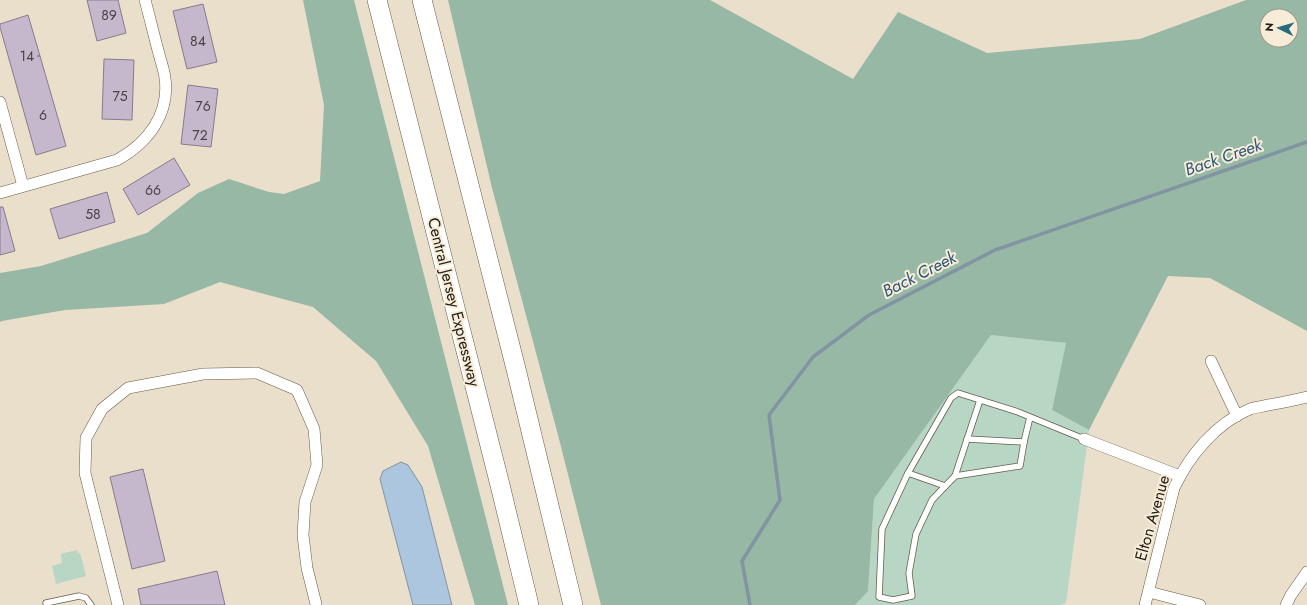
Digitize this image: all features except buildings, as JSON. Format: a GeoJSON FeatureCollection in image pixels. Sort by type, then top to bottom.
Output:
{"type":"FeatureCollection","features":[{"type":"Feature","properties":{"kind":"highway","name":"Central Jersey Expressway"},"geometry":{"type":"LineString","coordinates":[[377,0],[530,605]]}},
{"type":"Feature","properties":{"kind":"highway"},"geometry":{"type":"LineString","coordinates":[[422,0],[516,369],[573,605]]}},
{"type":"Feature","properties":{"kind":"street"},"geometry":{"type":"LineString","coordinates":[[0,193],[117,160],[142,144],[159,119],[165,92],[165,78],[145,0]]}},
{"type":"Feature","properties":{"kind":"street"},"geometry":{"type":"LineString","coordinates":[[0,102],[23,186]]}},
{"type":"Feature","properties":{"kind":"street"},"geometry":{"type":"LineString","coordinates":[[1211,361],[1237,416]]}},
{"type":"Feature","properties":{"kind":"street"},"geometry":{"type":"LineString","coordinates":[[118,605],[84,473],[86,438],[102,408],[128,388],[203,374],[249,373],[257,373],[297,390],[314,429],[317,465],[305,502],[303,535],[307,568],[315,605]]}},
{"type":"Feature","properties":{"kind":"street","name":"Elton Avenue"},"geometry":{"type":"LineString","coordinates":[[1146,605],[1174,488],[1193,454],[1207,439],[1223,426],[1250,409],[1307,397]]}},
{"type":"Feature","properties":{"kind":"street"},"geometry":{"type":"LineString","coordinates":[[1084,439],[1180,476]]}},
{"type":"Feature","properties":{"kind":"street"},"geometry":{"type":"LineString","coordinates":[[1286,605],[1307,572]]}},
{"type":"Feature","properties":{"kind":"street"},"geometry":{"type":"LineString","coordinates":[[1149,592],[1200,605]]}},
{"type":"Feature","properties":{"kind":"lane"},"geometry":{"type":"LineString","coordinates":[[980,400],[956,476],[932,500],[916,534],[909,573],[912,596],[893,600],[879,596],[882,529],[908,473],[951,398],[958,393],[980,400],[1030,417],[1084,439]]}},
{"type":"Feature","properties":{"kind":"lane"},"geometry":{"type":"LineString","coordinates":[[956,476],[1020,466],[1030,417]]}},
{"type":"Feature","properties":{"kind":"lane"},"geometry":{"type":"LineString","coordinates":[[968,439],[1024,442]]}},
{"type":"Feature","properties":{"kind":"lane"},"geometry":{"type":"LineString","coordinates":[[908,473],[945,486]]}},
{"type":"Feature","properties":{"kind":"lane"},"geometry":{"type":"LineString","coordinates":[[46,603],[79,596],[86,598],[91,605]]}},
{"type":"Feature","properties":{"kind":"green space"},"geometry":{"type":"Polygon","coordinates":[[[303,0],[354,0],[508,605],[475,605],[428,446],[376,361],[313,307],[220,282],[164,304],[65,310],[0,322],[0,273],[41,266],[147,233],[198,193],[229,179],[269,192],[284,194],[320,181],[324,105],[303,0]]]}},
{"type":"Feature","properties":{"kind":"green space"},"geometry":{"type":"Polygon","coordinates":[[[448,0],[710,0],[853,79],[898,12],[987,53],[1140,39],[1246,0],[1307,0],[1307,331],[1210,278],[1168,276],[1089,430],[1052,410],[1066,343],[991,335],[874,499],[868,591],[855,605],[601,605],[558,435],[492,188],[448,0]]]}},
{"type":"Feature","properties":{"kind":"green space"},"geometry":{"type":"Polygon","coordinates":[[[991,335],[1066,343],[1052,410],[1089,430],[1066,603],[1060,605],[855,605],[868,591],[874,499],[991,335]]]}},
{"type":"Feature","properties":{"kind":"green space"},"geometry":{"type":"Polygon","coordinates":[[[77,550],[78,554],[80,553],[86,576],[56,584],[52,566],[62,563],[61,554],[77,550]]]}},
{"type":"Feature","properties":{"kind":"water"},"geometry":{"type":"Polygon","coordinates":[[[401,462],[408,465],[422,487],[452,605],[413,605],[380,479],[383,471],[401,462]]]}},
{"type":"Feature","properties":{"kind":"waterway","name":"Back Creek"},"geometry":{"type":"LineString","coordinates":[[750,605],[742,561],[780,500],[769,415],[813,357],[869,315],[995,250],[1307,142]]}}]}
